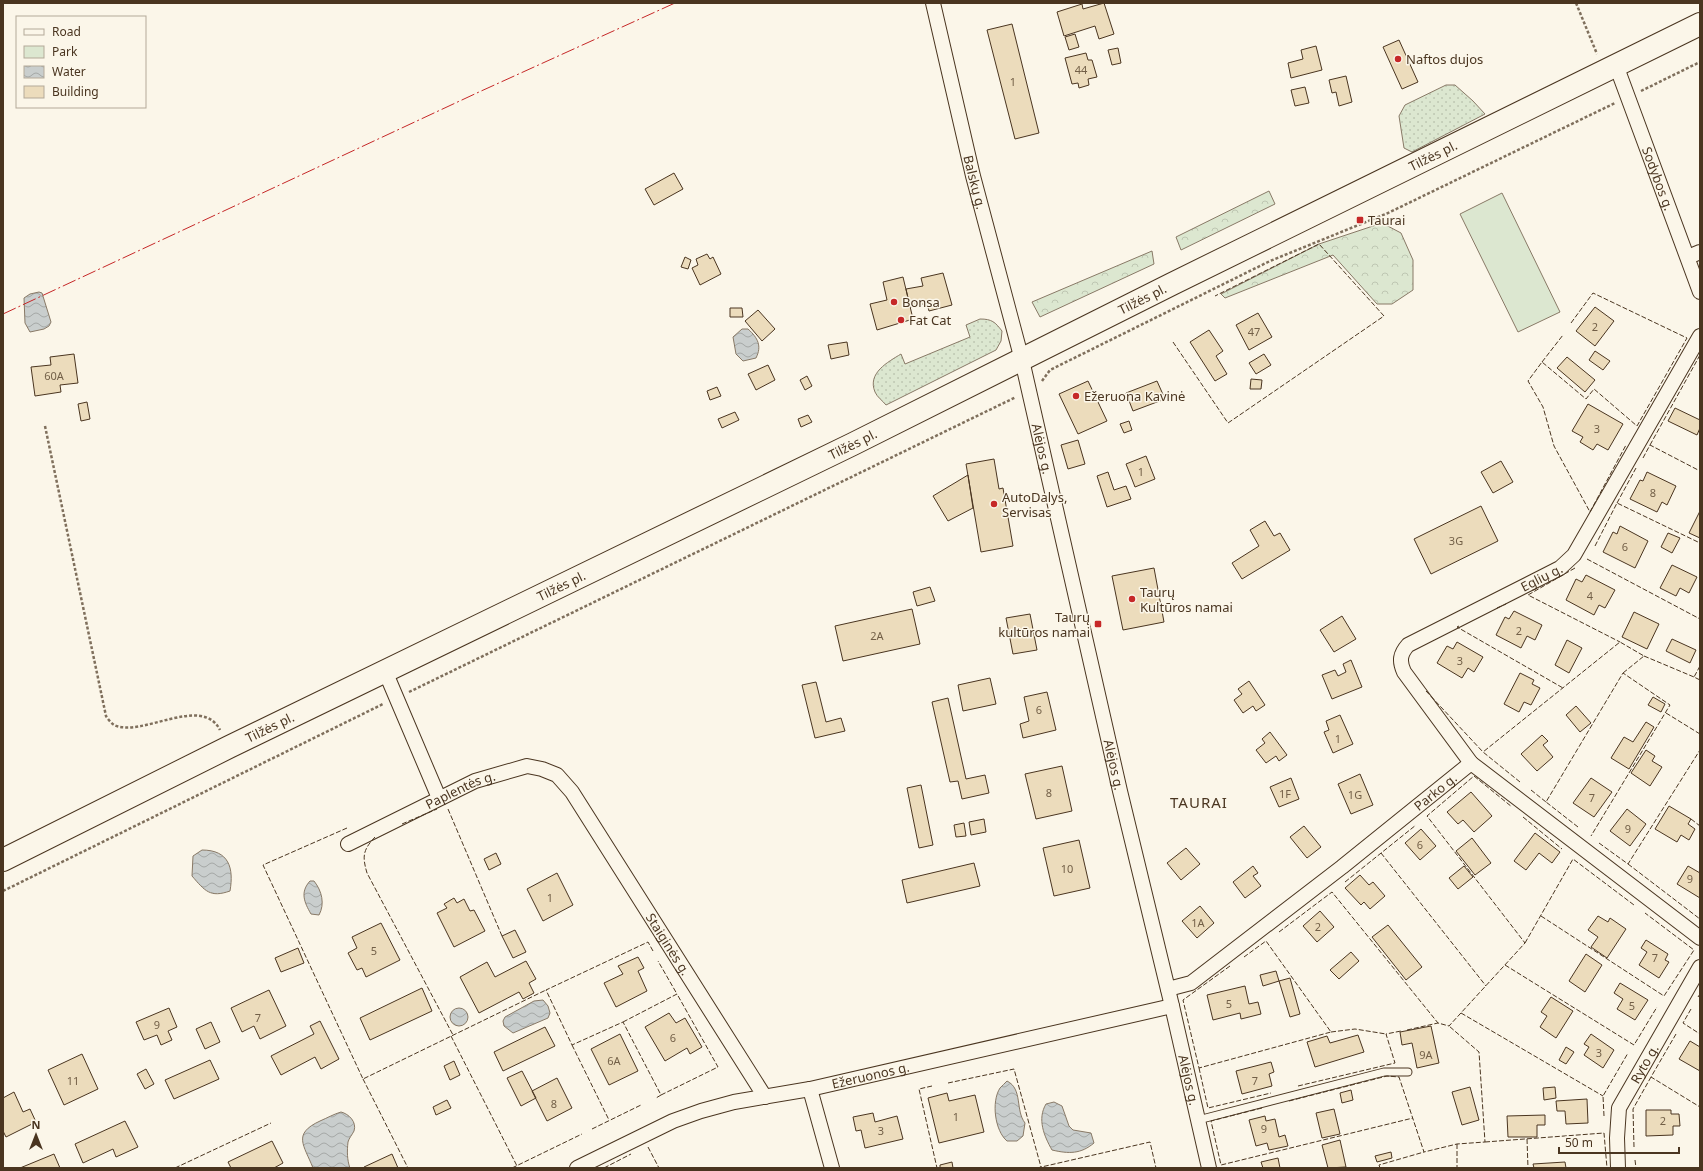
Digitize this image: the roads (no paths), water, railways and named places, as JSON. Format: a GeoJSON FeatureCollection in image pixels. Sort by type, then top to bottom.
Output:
{"type":"FeatureCollection","features":[{"type":"Feature","properties":{"kind":"highway","name":"Tilžės pl."},"geometry":{"type":"LineString","coordinates":[[3,860],[229,747],[853,444],[1172,284],[1700,24]]}},
{"type":"Feature","properties":{"kind":"street","name":"Balskų g."},"geometry":{"type":"LineString","coordinates":[[933,3],[973,176],[1022,360]]}},
{"type":"Feature","properties":{"kind":"street","name":"Sodybos g."},"geometry":{"type":"LineString","coordinates":[[1610,68],[1628,97],[1694,255],[1700,292]]}},
{"type":"Feature","properties":{"kind":"street","name":"Eglių g."},"geometry":{"type":"LineString","coordinates":[[1471,764],[1404,672],[1400,664],[1403,650],[1408,645],[1560,568],[1574,555],[1700,336]]}},
{"type":"Feature","properties":{"kind":"street","name":"Alėjos g."},"geometry":{"type":"LineString","coordinates":[[1022,360],[1120,791],[1168,989],[1209,1168]]}},
{"type":"Feature","properties":{"kind":"street"},"geometry":{"type":"LineString","coordinates":[[385,671],[439,798]]}},
{"type":"Feature","properties":{"kind":"street"},"geometry":{"type":"LineString","coordinates":[[1471,764],[1700,938]]}},
{"type":"Feature","properties":{"kind":"street","name":"Parko g."},"geometry":{"type":"LineString","coordinates":[[1168,989],[1191,983],[1471,764]]}},
{"type":"Feature","properties":{"kind":"street","name":"Paplentės g."},"geometry":{"type":"LineString","coordinates":[[348,844],[475,781],[527,766],[542,769],[557,775],[572,792]]}},
{"type":"Feature","properties":{"kind":"street","name":"Staiginės g."},"geometry":{"type":"LineString","coordinates":[[572,792],[765,1097]]}},
{"type":"Feature","properties":{"kind":"street","name":"Ryto g."},"geometry":{"type":"LineString","coordinates":[[1618,1168],[1617,1138],[1619,1108],[1700,967]]}},
{"type":"Feature","properties":{"kind":"street","name":"Ežeruonos g."},"geometry":{"type":"LineString","coordinates":[[577,1168],[673,1121],[694,1113],[734,1102],[810,1089],[1172,1006]]}},
{"type":"Feature","properties":{"kind":"street"},"geometry":{"type":"LineString","coordinates":[[810,1089],[832,1168]]}},
{"type":"Feature","properties":{"kind":"lane"},"geometry":{"type":"LineString","coordinates":[[1198,1120],[1384,1072],[1408,1072]]}},
{"type":"Feature","properties":{"kind":"water"},"geometry":{"type":"Polygon","coordinates":[[[39,292],[42,293],[51,322],[49,326],[44,329],[30,332],[25,323],[24,298],[30,294],[39,292]]]}},
{"type":"Feature","properties":{"kind":"water"},"geometry":{"type":"Polygon","coordinates":[[[742,329],[748,329],[757,339],[759,350],[756,358],[743,361],[736,354],[733,337],[742,329]]]}},
{"type":"Feature","properties":{"kind":"water"},"geometry":{"type":"Polygon","coordinates":[[[202,850],[218,853],[228,862],[231,875],[230,891],[217,894],[208,892],[192,876],[193,856],[202,850]]]}},
{"type":"Feature","properties":{"kind":"water"},"geometry":{"type":"Polygon","coordinates":[[[310,881],[314,881],[321,893],[322,906],[319,915],[311,914],[306,905],[304,893],[310,881]]]}},
{"type":"Feature","properties":{"kind":"water"},"geometry":{"type":"Polygon","coordinates":[[[543,1000],[548,1006],[550,1013],[548,1018],[513,1033],[504,1026],[503,1021],[505,1017],[534,1001],[543,1000]]]}},
{"type":"Feature","properties":{"kind":"water"},"geometry":{"type":"Polygon","coordinates":[[[459,1008],[465,1011],[468,1017],[465,1023],[459,1026],[453,1023],[450,1017],[453,1011],[459,1008]]]}},
{"type":"Feature","properties":{"kind":"water"},"geometry":{"type":"Polygon","coordinates":[[[1007,1081],[1015,1089],[1020,1112],[1025,1123],[1023,1136],[1017,1141],[1007,1141],[997,1124],[995,1108],[997,1094],[1000,1088],[1007,1081]]]}},
{"type":"Feature","properties":{"kind":"water"},"geometry":{"type":"Polygon","coordinates":[[[1054,1102],[1062,1106],[1069,1126],[1073,1130],[1091,1133],[1094,1143],[1089,1147],[1074,1152],[1052,1150],[1044,1133],[1042,1116],[1046,1104],[1054,1102]]]}},
{"type":"Feature","properties":{"kind":"water"},"geometry":{"type":"Polygon","coordinates":[[[341,1112],[352,1119],[355,1128],[348,1142],[348,1162],[350,1168],[313,1168],[304,1146],[303,1136],[311,1126],[341,1112]]]}},
{"type":"Feature","properties":{"kind":"place","name":"Naftos dujos"},"geometry":{"type":"Point","coordinates":[1398,59]}},
{"type":"Feature","properties":{"kind":"place","name":"Taurai"},"geometry":{"type":"Point","coordinates":[1360,220]}},
{"type":"Feature","properties":{"kind":"place","name":"Bonsa"},"geometry":{"type":"Point","coordinates":[894,302]}},
{"type":"Feature","properties":{"kind":"place","name":"Fat Cat"},"geometry":{"type":"Point","coordinates":[901,320]}},
{"type":"Feature","properties":{"kind":"place","name":"Ežeruona Kavinė"},"geometry":{"type":"Point","coordinates":[1076,396]}},
{"type":"Feature","properties":{"kind":"place","name":"AutoDalys, Servisas"},"geometry":{"type":"Point","coordinates":[994,504]}},
{"type":"Feature","properties":{"kind":"place","name":"Taurų Kultūros namai"},"geometry":{"type":"Point","coordinates":[1132,599]}},
{"type":"Feature","properties":{"kind":"place","name":"Taurų kultūros namai"},"geometry":{"type":"Point","coordinates":[1098,624]}},
{"type":"Feature","properties":{"kind":"district","name":"TAURAI"},"geometry":{"type":"Point","coordinates":[1199,802]}}]}
